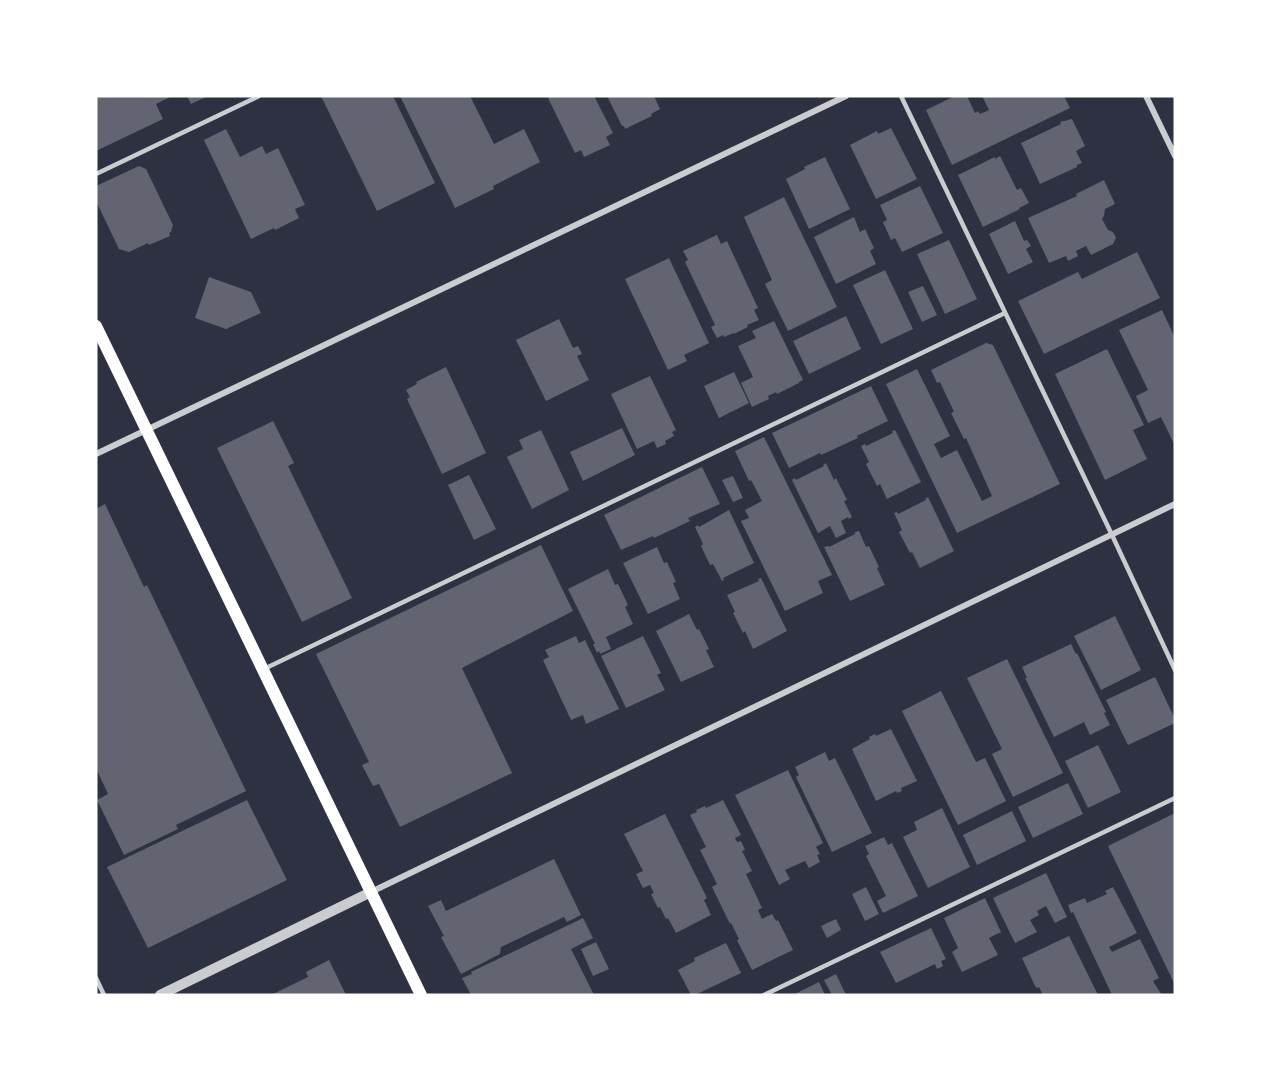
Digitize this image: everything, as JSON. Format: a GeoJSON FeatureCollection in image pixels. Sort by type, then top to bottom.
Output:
{"type":"FeatureCollection","features":[{"type":"Feature","properties":{"kind":"main road"},"geometry":{"type":"LineString","coordinates":[[96,326],[421,995]]}},
{"type":"Feature","properties":{"kind":"street"},"geometry":{"type":"LineString","coordinates":[[96,454],[846,96]]}},
{"type":"Feature","properties":{"kind":"street"},"geometry":{"type":"LineString","coordinates":[[1146,96],[1175,156]]}},
{"type":"Feature","properties":{"kind":"street"},"geometry":{"type":"LineString","coordinates":[[160,995],[1175,504]]}},
{"type":"Feature","properties":{"kind":"lane"},"geometry":{"type":"LineString","coordinates":[[96,174],[259,96]]}},
{"type":"Feature","properties":{"kind":"lane"},"geometry":{"type":"LineString","coordinates":[[901,96],[1175,670]]}},
{"type":"Feature","properties":{"kind":"lane"},"geometry":{"type":"LineString","coordinates":[[263,670],[1005,313]]}},
{"type":"Feature","properties":{"kind":"lane"},"geometry":{"type":"LineString","coordinates":[[764,995],[1175,798]]}},
{"type":"Feature","properties":{"kind":"lane"},"geometry":{"type":"LineString","coordinates":[[96,978],[104,995]]}},
{"type":"Feature","properties":{"kind":"building"},"geometry":{"type":"Polygon","coordinates":[[[96,96],[172,96],[156,104],[163,119],[96,151],[96,96]]]}},
{"type":"Feature","properties":{"kind":"building"},"geometry":{"type":"Polygon","coordinates":[[[187,96],[208,96],[191,104],[187,96]]]}},
{"type":"Feature","properties":{"kind":"building"},"geometry":{"type":"Polygon","coordinates":[[[321,96],[393,96],[435,183],[377,211],[321,96]]]}},
{"type":"Feature","properties":{"kind":"building"},"geometry":{"type":"Polygon","coordinates":[[[400,96],[470,96],[494,144],[524,129],[540,162],[493,186],[494,189],[455,208],[400,96]]]}},
{"type":"Feature","properties":{"kind":"building"},"geometry":{"type":"Polygon","coordinates":[[[551,96],[594,96],[613,133],[606,137],[610,145],[584,157],[581,150],[575,153],[548,98],[551,96]]]}},
{"type":"Feature","properties":{"kind":"building"},"geometry":{"type":"Polygon","coordinates":[[[607,96],[654,96],[660,109],[651,114],[652,116],[625,129],[607,96]]]}},
{"type":"Feature","properties":{"kind":"building"},"geometry":{"type":"Polygon","coordinates":[[[955,96],[967,96],[975,113],[978,111],[980,114],[989,110],[982,96],[1064,96],[1070,108],[952,165],[926,110],[955,96]]]}},
{"type":"Feature","properties":{"kind":"building"},"geometry":{"type":"Polygon","coordinates":[[[1072,119],[1085,146],[1076,151],[1082,163],[1040,184],[1021,143],[1061,124],[1060,122],[1072,119]]]}},
{"type":"Feature","properties":{"kind":"building"},"geometry":{"type":"Polygon","coordinates":[[[891,128],[917,179],[876,199],[850,145],[877,131],[878,134],[891,128]]]}},
{"type":"Feature","properties":{"kind":"building"},"geometry":{"type":"Polygon","coordinates":[[[226,129],[240,157],[262,146],[266,154],[278,148],[305,205],[295,209],[299,218],[251,239],[204,140],[226,129]]]}},
{"type":"Feature","properties":{"kind":"building"},"geometry":{"type":"Polygon","coordinates":[[[1000,156],[1017,190],[1021,188],[1029,203],[983,227],[958,175],[1000,156]]]}},
{"type":"Feature","properties":{"kind":"building"},"geometry":{"type":"Polygon","coordinates":[[[825,157],[850,209],[809,229],[786,179],[825,157]]]}},
{"type":"Feature","properties":{"kind":"building"},"geometry":{"type":"Polygon","coordinates":[[[139,166],[146,169],[173,225],[170,236],[129,252],[119,249],[96,201],[96,186],[139,166]]]}},
{"type":"Feature","properties":{"kind":"building"},"geometry":{"type":"Polygon","coordinates":[[[1104,180],[1115,204],[1105,209],[1102,219],[1116,238],[1113,244],[1091,255],[1086,246],[1076,251],[1078,256],[1068,261],[1066,256],[1049,263],[1028,218],[1077,196],[1076,194],[1104,180]]]}},
{"type":"Feature","properties":{"kind":"building"},"geometry":{"type":"Polygon","coordinates":[[[920,186],[943,233],[902,252],[895,238],[891,240],[883,222],[887,220],[880,205],[920,186]]]}},
{"type":"Feature","properties":{"kind":"building"},"geometry":{"type":"Polygon","coordinates":[[[784,197],[837,307],[788,331],[765,284],[772,280],[744,217],[784,197]]]}},
{"type":"Feature","properties":{"kind":"building"},"geometry":{"type":"Polygon","coordinates":[[[854,217],[860,232],[865,229],[874,248],[870,251],[876,264],[836,284],[814,237],[854,217]]]}},
{"type":"Feature","properties":{"kind":"building"},"geometry":{"type":"Polygon","coordinates":[[[1015,221],[1024,241],[1027,240],[1031,246],[1026,249],[1033,262],[1008,274],[989,234],[1015,221]]]}},
{"type":"Feature","properties":{"kind":"building"},"geometry":{"type":"Polygon","coordinates":[[[717,235],[721,244],[727,241],[758,308],[754,310],[759,320],[734,334],[717,338],[711,327],[715,325],[685,262],[688,260],[683,251],[717,235]]]}},
{"type":"Feature","properties":{"kind":"building"},"geometry":{"type":"Polygon","coordinates":[[[949,240],[977,299],[945,314],[917,254],[949,240]]]}},
{"type":"Feature","properties":{"kind":"building"},"geometry":{"type":"Polygon","coordinates":[[[1137,252],[1160,298],[1044,354],[1018,301],[1078,272],[1082,279],[1137,252]]]}},
{"type":"Feature","properties":{"kind":"building"},"geometry":{"type":"Polygon","coordinates":[[[669,258],[709,343],[684,355],[687,361],[668,370],[625,279],[669,258]]]}},
{"type":"Feature","properties":{"kind":"building"},"geometry":{"type":"Polygon","coordinates":[[[885,270],[913,329],[881,344],[853,285],[885,270]]]}},
{"type":"Feature","properties":{"kind":"building"},"geometry":{"type":"Polygon","coordinates":[[[209,277],[251,292],[261,313],[226,329],[195,318],[209,277]]]}},
{"type":"Feature","properties":{"kind":"building"},"geometry":{"type":"Polygon","coordinates":[[[923,286],[937,315],[922,322],[908,292],[923,286]]]}},
{"type":"Feature","properties":{"kind":"building"},"geometry":{"type":"Polygon","coordinates":[[[1162,310],[1175,338],[1175,446],[1161,417],[1148,423],[1136,396],[1148,390],[1119,330],[1162,310]]]}},
{"type":"Feature","properties":{"kind":"building"},"geometry":{"type":"Polygon","coordinates":[[[846,316],[861,349],[809,374],[793,341],[846,316]]]}},
{"type":"Feature","properties":{"kind":"building"},"geometry":{"type":"Polygon","coordinates":[[[559,319],[573,348],[578,346],[582,354],[577,356],[589,380],[546,401],[516,340],[559,319]]]}},
{"type":"Feature","properties":{"kind":"building"},"geometry":{"type":"Polygon","coordinates":[[[774,321],[803,380],[777,394],[776,392],[768,396],[769,399],[752,407],[741,383],[753,377],[738,346],[756,338],[752,331],[774,321]]]}},
{"type":"Feature","properties":{"kind":"building"},"geometry":{"type":"Polygon","coordinates":[[[986,343],[993,345],[1060,484],[957,533],[886,384],[917,369],[950,436],[934,444],[941,458],[957,450],[982,501],[992,496],[966,438],[964,439],[951,413],[954,412],[940,382],[937,383],[931,370],[986,343]]]}},
{"type":"Feature","properties":{"kind":"building"},"geometry":{"type":"Polygon","coordinates":[[[1107,349],[1144,425],[1133,430],[1147,459],[1105,480],[1055,374],[1107,349]]]}},
{"type":"Feature","properties":{"kind":"building"},"geometry":{"type":"Polygon","coordinates":[[[446,367],[486,453],[442,474],[407,399],[410,397],[406,390],[417,384],[416,382],[446,367]]]}},
{"type":"Feature","properties":{"kind":"building"},"geometry":{"type":"Polygon","coordinates":[[[734,372],[749,403],[719,418],[704,386],[734,372]]]}},
{"type":"Feature","properties":{"kind":"building"},"geometry":{"type":"Polygon","coordinates":[[[650,376],[676,430],[672,432],[674,436],[665,441],[666,444],[657,448],[654,441],[637,449],[611,394],[650,376]]]}},
{"type":"Feature","properties":{"kind":"building"},"geometry":{"type":"Polygon","coordinates":[[[871,386],[888,421],[857,436],[858,438],[789,468],[772,433],[871,386]]]}},
{"type":"Feature","properties":{"kind":"building"},"geometry":{"type":"Polygon","coordinates":[[[273,421],[294,463],[288,466],[352,598],[302,622],[217,448],[273,421]]]}},
{"type":"Feature","properties":{"kind":"building"},"geometry":{"type":"Polygon","coordinates":[[[622,428],[635,455],[583,481],[570,452],[622,428]]]}},
{"type":"Feature","properties":{"kind":"building"},"geometry":{"type":"Polygon","coordinates":[[[541,430],[569,490],[532,509],[507,457],[523,449],[519,440],[541,430]]]}},
{"type":"Feature","properties":{"kind":"building"},"geometry":{"type":"Polygon","coordinates":[[[895,430],[921,482],[887,499],[880,484],[877,486],[866,464],[869,462],[861,446],[865,444],[866,446],[895,430]]]}},
{"type":"Feature","properties":{"kind":"building"},"geometry":{"type":"Polygon","coordinates":[[[764,437],[832,575],[818,581],[823,593],[785,611],[741,521],[749,518],[745,510],[762,501],[751,480],[749,481],[735,451],[764,437]]]}},
{"type":"Feature","properties":{"kind":"building"},"geometry":{"type":"Polygon","coordinates":[[[826,463],[847,500],[844,501],[852,517],[841,521],[846,533],[836,538],[830,526],[818,533],[792,480],[826,463]]]}},
{"type":"Feature","properties":{"kind":"building"},"geometry":{"type":"Polygon","coordinates":[[[702,467],[720,504],[688,518],[690,521],[654,538],[653,536],[621,550],[604,515],[702,467]]]}},
{"type":"Feature","properties":{"kind":"building"},"geometry":{"type":"Polygon","coordinates":[[[469,475],[496,529],[474,540],[448,485],[469,475]]]}},
{"type":"Feature","properties":{"kind":"building"},"geometry":{"type":"Polygon","coordinates":[[[733,476],[743,498],[733,502],[722,480],[733,476]]]}},
{"type":"Feature","properties":{"kind":"building"},"geometry":{"type":"Polygon","coordinates":[[[928,497],[954,551],[920,568],[899,532],[902,530],[894,513],[898,514],[928,497]]]}},
{"type":"Feature","properties":{"kind":"building"},"geometry":{"type":"Polygon","coordinates":[[[105,504],[144,587],[147,585],[246,791],[176,825],[178,829],[124,855],[97,800],[108,794],[96,768],[96,509],[105,504]]]}},
{"type":"Feature","properties":{"kind":"building"},"geometry":{"type":"Polygon","coordinates":[[[729,510],[754,563],[723,578],[722,581],[713,564],[710,565],[695,527],[729,510]]]}},
{"type":"Feature","properties":{"kind":"building"},"geometry":{"type":"Polygon","coordinates":[[[859,531],[866,547],[869,546],[885,585],[850,601],[824,547],[829,547],[859,531]]]}},
{"type":"Feature","properties":{"kind":"building"},"geometry":{"type":"Polygon","coordinates":[[[541,545],[573,611],[462,668],[512,773],[400,827],[379,784],[373,786],[362,765],[369,762],[316,654],[541,545]]]}},
{"type":"Feature","properties":{"kind":"building"},"geometry":{"type":"Polygon","coordinates":[[[657,547],[676,582],[673,583],[680,599],[648,614],[623,563],[657,547]]]}},
{"type":"Feature","properties":{"kind":"building"},"geometry":{"type":"Polygon","coordinates":[[[608,569],[628,605],[625,607],[633,624],[606,637],[611,649],[600,654],[599,651],[597,653],[593,644],[595,644],[568,589],[608,569]]]}},
{"type":"Feature","properties":{"kind":"building"},"geometry":{"type":"Polygon","coordinates":[[[761,578],[787,631],[753,649],[733,613],[735,612],[727,595],[761,578]]]}},
{"type":"Feature","properties":{"kind":"building"},"geometry":{"type":"Polygon","coordinates":[[[689,614],[709,649],[706,650],[714,667],[681,682],[656,631],[689,614]]]}},
{"type":"Feature","properties":{"kind":"building"},"geometry":{"type":"Polygon","coordinates":[[[1115,616],[1141,670],[1101,690],[1074,636],[1115,616]]]}},
{"type":"Feature","properties":{"kind":"building"},"geometry":{"type":"Polygon","coordinates":[[[576,636],[579,643],[585,640],[619,709],[586,724],[583,715],[571,720],[543,660],[549,657],[545,650],[576,636]]]}},
{"type":"Feature","properties":{"kind":"building"},"geometry":{"type":"Polygon","coordinates":[[[643,636],[661,673],[657,675],[665,690],[626,708],[601,656],[643,636]]]}},
{"type":"Feature","properties":{"kind":"building"},"geometry":{"type":"Polygon","coordinates":[[[1071,644],[1106,712],[1104,713],[1110,725],[1090,735],[1084,722],[1054,737],[1025,678],[1027,678],[1022,667],[1071,644]]]}},
{"type":"Feature","properties":{"kind":"building"},"geometry":{"type":"Polygon","coordinates":[[[1007,659],[1063,773],[1013,797],[992,754],[1002,749],[967,678],[1007,659]]]}},
{"type":"Feature","properties":{"kind":"building"},"geometry":{"type":"Polygon","coordinates":[[[1155,677],[1175,723],[1128,745],[1106,700],[1155,677]]]}},
{"type":"Feature","properties":{"kind":"building"},"geometry":{"type":"Polygon","coordinates":[[[941,691],[976,762],[985,758],[1006,801],[958,825],[902,711],[941,691]]]}},
{"type":"Feature","properties":{"kind":"building"},"geometry":{"type":"Polygon","coordinates":[[[891,729],[917,781],[901,788],[902,791],[897,793],[896,791],[876,801],[852,749],[870,739],[869,737],[891,729]]]}},
{"type":"Feature","properties":{"kind":"building"},"geometry":{"type":"Polygon","coordinates":[[[1098,745],[1121,792],[1088,808],[1065,761],[1098,745]]]}},
{"type":"Feature","properties":{"kind":"building"},"geometry":{"type":"Polygon","coordinates":[[[825,752],[829,761],[835,758],[872,833],[832,852],[796,777],[799,775],[795,767],[825,752]]]}},
{"type":"Feature","properties":{"kind":"building"},"geometry":{"type":"Polygon","coordinates":[[[788,770],[823,843],[816,847],[820,854],[817,855],[820,862],[809,868],[805,861],[785,870],[790,879],[779,885],[735,795],[788,770]]]}},
{"type":"Feature","properties":{"kind":"building"},"geometry":{"type":"Polygon","coordinates":[[[1068,783],[1083,814],[1033,838],[1018,807],[1068,783]]]}},
{"type":"Feature","properties":{"kind":"building"},"geometry":{"type":"Polygon","coordinates":[[[247,800],[287,880],[148,948],[107,867],[247,800]]]}},
{"type":"Feature","properties":{"kind":"building"},"geometry":{"type":"Polygon","coordinates":[[[723,800],[741,835],[735,838],[737,842],[741,841],[745,850],[742,851],[752,871],[746,874],[762,908],[758,910],[762,919],[772,914],[776,921],[778,920],[793,950],[752,970],[712,887],[717,884],[700,850],[706,847],[690,815],[697,812],[696,810],[723,800]]]}},
{"type":"Feature","properties":{"kind":"building"},"geometry":{"type":"Polygon","coordinates":[[[942,808],[970,867],[928,888],[903,837],[917,830],[914,822],[942,808]]]}},
{"type":"Feature","properties":{"kind":"building"},"geometry":{"type":"Polygon","coordinates":[[[1012,811],[1026,841],[977,865],[963,835],[1012,811]]]}},
{"type":"Feature","properties":{"kind":"building"},"geometry":{"type":"Polygon","coordinates":[[[1175,813],[1175,985],[1108,846],[1175,813]]]}},
{"type":"Feature","properties":{"kind":"building"},"geometry":{"type":"Polygon","coordinates":[[[665,814],[707,898],[704,900],[711,915],[676,933],[668,918],[666,919],[660,907],[658,908],[651,894],[654,893],[650,885],[643,888],[636,874],[643,871],[624,834],[665,814]]]}},
{"type":"Feature","properties":{"kind":"building"},"geometry":{"type":"Polygon","coordinates":[[[884,837],[888,845],[892,843],[918,896],[883,913],[877,901],[886,896],[866,856],[869,854],[865,846],[884,837]]]}},
{"type":"Feature","properties":{"kind":"building"},"geometry":{"type":"Polygon","coordinates":[[[554,859],[581,915],[567,922],[564,917],[501,947],[500,954],[461,974],[441,937],[444,936],[428,906],[441,900],[446,911],[554,859]]]}},
{"type":"Feature","properties":{"kind":"building"},"geometry":{"type":"Polygon","coordinates":[[[1046,873],[1067,917],[1055,923],[1046,906],[1037,911],[1039,915],[1030,920],[1037,932],[1015,943],[993,898],[1046,873]]]}},
{"type":"Feature","properties":{"kind":"building"},"geometry":{"type":"Polygon","coordinates":[[[866,887],[879,914],[865,921],[852,894],[866,887]]]}},
{"type":"Feature","properties":{"kind":"building"},"geometry":{"type":"Polygon","coordinates":[[[1113,887],[1137,933],[1109,947],[1112,952],[1140,939],[1159,978],[1153,981],[1161,994],[1159,995],[1112,995],[1073,912],[1071,913],[1068,905],[1085,898],[1087,903],[1107,894],[1105,891],[1113,887]]]}},
{"type":"Feature","properties":{"kind":"building"},"geometry":{"type":"Polygon","coordinates":[[[985,898],[1001,932],[989,938],[998,955],[962,972],[952,952],[958,948],[944,918],[985,898]]]}},
{"type":"Feature","properties":{"kind":"building"},"geometry":{"type":"Polygon","coordinates":[[[583,918],[593,938],[571,949],[594,995],[471,995],[462,978],[583,918]]]}},
{"type":"Feature","properties":{"kind":"building"},"geometry":{"type":"Polygon","coordinates":[[[836,919],[841,930],[827,938],[821,926],[836,919]]]}},
{"type":"Feature","properties":{"kind":"building"},"geometry":{"type":"Polygon","coordinates":[[[931,928],[946,959],[941,961],[943,966],[937,969],[935,964],[896,983],[880,952],[931,928]]]}},
{"type":"Feature","properties":{"kind":"building"},"geometry":{"type":"Polygon","coordinates":[[[1069,936],[1098,995],[1043,995],[1039,987],[1035,986],[1022,958],[1069,936]]]}},
{"type":"Feature","properties":{"kind":"building"},"geometry":{"type":"Polygon","coordinates":[[[596,942],[609,969],[593,976],[581,949],[596,942]]]}},
{"type":"Feature","properties":{"kind":"building"},"geometry":{"type":"Polygon","coordinates":[[[726,943],[741,973],[691,995],[678,970],[695,961],[694,958],[726,943]]]}},
{"type":"Feature","properties":{"kind":"building"},"geometry":{"type":"Polygon","coordinates":[[[329,960],[346,995],[271,995],[308,977],[306,972],[329,960]]]}},
{"type":"Feature","properties":{"kind":"building"},"geometry":{"type":"Polygon","coordinates":[[[836,974],[846,995],[832,995],[824,980],[836,974]]]}},
{"type":"Feature","properties":{"kind":"building"},"geometry":{"type":"Polygon","coordinates":[[[819,982],[825,995],[793,995],[819,982]]]}}]}
